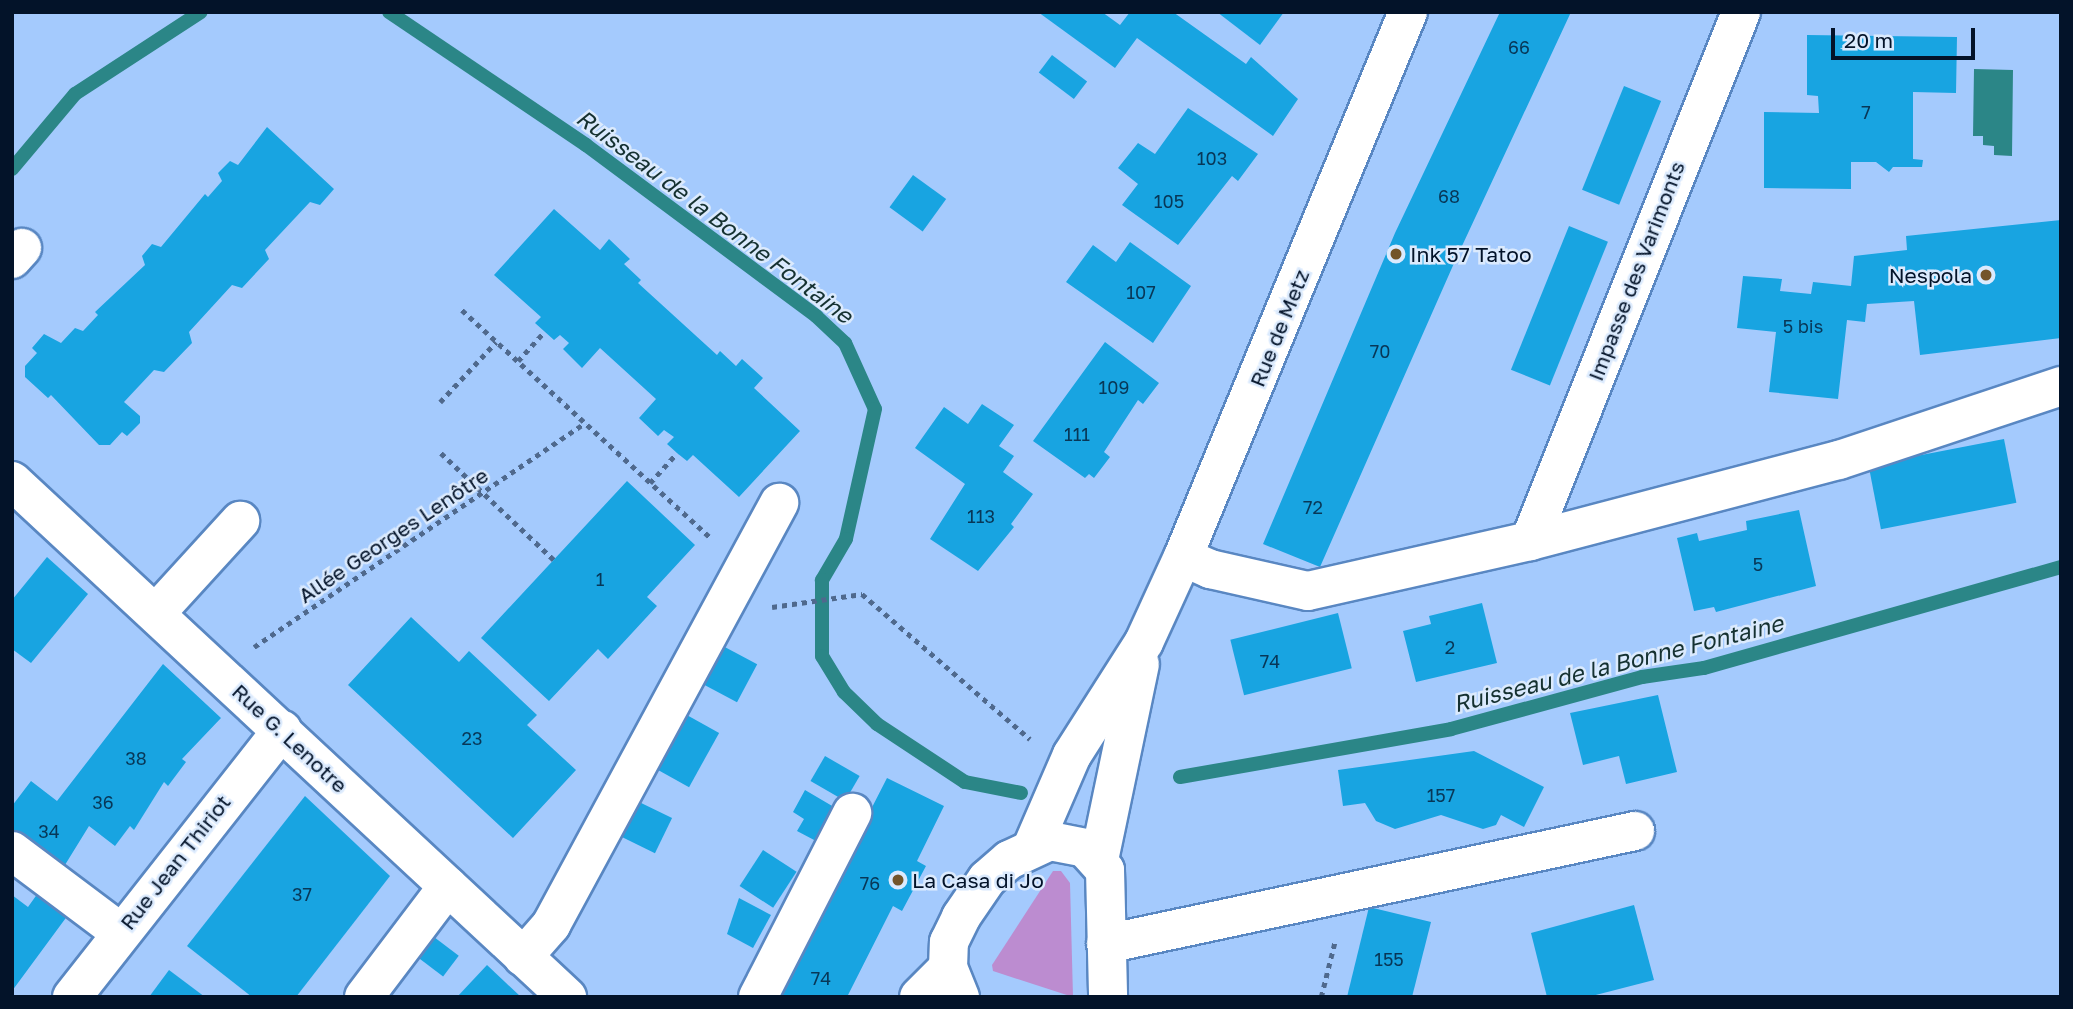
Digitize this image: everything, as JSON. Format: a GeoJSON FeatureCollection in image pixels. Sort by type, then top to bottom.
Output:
{"type":"FeatureCollection","features":[{"type":"Feature","properties":{"kind":"street","name":"Rue de Metz"},"geometry":{"type":"LineString","coordinates":[[1033,845],[1072,755],[1144,642],[1183,557],[1399,15]]}},
{"type":"Feature","properties":{"kind":"street","name":"Impasse des Varimonts"},"geometry":{"type":"LineString","coordinates":[[1530,541],[1725,18]]}},
{"type":"Feature","properties":{"kind":"street"},"geometry":{"type":"LineString","coordinates":[[1183,557],[1210,569],[1308,591],[1530,541],[1839,460],[2061,386]]}},
{"type":"Feature","properties":{"kind":"street","name":"Rue G. Lenotre"},"geometry":{"type":"LineString","coordinates":[[13,484],[218,670],[567,997]]}},
{"type":"Feature","properties":{"kind":"street"},"geometry":{"type":"LineString","coordinates":[[523,957],[551,925],[779,503]]}},
{"type":"Feature","properties":{"kind":"street"},"geometry":{"type":"LineString","coordinates":[[156,613],[240,521]]}},
{"type":"Feature","properties":{"kind":"street","name":"Rue de Metz"},"geometry":{"type":"LineString","coordinates":[[1099,860],[1144,642]]}},
{"type":"Feature","properties":{"kind":"street","name":"Rue Jean Thiriot"},"geometry":{"type":"LineString","coordinates":[[72,997],[120,932],[282,730]]}},
{"type":"Feature","properties":{"kind":"street"},"geometry":{"type":"LineString","coordinates":[[758,997],[852,813]]}},
{"type":"Feature","properties":{"kind":"street"},"geometry":{"type":"LineString","coordinates":[[1106,943],[1635,831]]}},
{"type":"Feature","properties":{"kind":"street"},"geometry":{"type":"LineString","coordinates":[[919,997],[954,982],[950,942],[972,898],[1009,860],[1033,845],[1049,841],[1085,848],[1099,860],[1105,870],[1108,997]]}},
{"type":"Feature","properties":{"kind":"street"},"geometry":{"type":"LineString","coordinates":[[12,851],[120,932]]}},
{"type":"Feature","properties":{"kind":"street"},"geometry":{"type":"LineString","coordinates":[[364,997],[448,886]]}},
{"type":"Feature","properties":{"kind":"path"},"geometry":{"type":"LineString","coordinates":[[462,310],[715,542]]}},
{"type":"Feature","properties":{"kind":"path"},"geometry":{"type":"LineString","coordinates":[[518,361],[545,331]]}},
{"type":"Feature","properties":{"kind":"path"},"geometry":{"type":"LineString","coordinates":[[440,402],[496,342]]}},
{"type":"Feature","properties":{"kind":"path","name":"Allée Georges Lenôtre"},"geometry":{"type":"LineString","coordinates":[[218,670],[585,423]]}},
{"type":"Feature","properties":{"kind":"path"},"geometry":{"type":"LineString","coordinates":[[441,453],[554,560]]}},
{"type":"Feature","properties":{"kind":"path"},"geometry":{"type":"LineString","coordinates":[[650,482],[677,453]]}},
{"type":"Feature","properties":{"kind":"path"},"geometry":{"type":"LineString","coordinates":[[727,601],[745,612],[799,601],[862,593],[1040,748],[1072,755]]}},
{"type":"Feature","properties":{"kind":"path"},"geometry":{"type":"LineString","coordinates":[[1321,997],[1339,926],[1334,895]]}},
{"type":"Feature","properties":{"kind":"shaded area"},"geometry":{"type":"Polygon","coordinates":[[[1974,69],[2013,70],[2012,156],[1994,155],[1994,146],[1983,145],[1983,136],[1973,136],[1974,69]]]}},
{"type":"Feature","properties":{"kind":"shaded area"},"geometry":{"type":"Polygon","coordinates":[[[1053,871],[1061,871],[1070,883],[1073,997],[993,971],[992,965],[1053,871]]]}},
{"type":"Feature","properties":{"kind":"building"},"geometry":{"type":"Polygon","coordinates":[[[1038,12],[1102,12],[1120,25],[1130,12],[1173,12],[1246,64],[1251,57],[1298,99],[1273,136],[1137,38],[1115,68],[1038,12]]]}},
{"type":"Feature","properties":{"kind":"building"},"geometry":{"type":"Polygon","coordinates":[[[1217,12],[1284,12],[1260,45],[1217,12]]]}},
{"type":"Feature","properties":{"kind":"building"},"geometry":{"type":"Polygon","coordinates":[[[1500,12],[1571,12],[1455,261],[1320,567],[1263,544],[1395,233],[1500,12]]]}},
{"type":"Feature","properties":{"kind":"building"},"geometry":{"type":"Polygon","coordinates":[[[1807,35],[1957,37],[1956,93],[1913,92],[1913,159],[1923,160],[1922,167],[1893,167],[1889,172],[1876,162],[1851,162],[1851,189],[1764,188],[1764,112],[1819,113],[1818,96],[1807,95],[1807,35]]]}},
{"type":"Feature","properties":{"kind":"building"},"geometry":{"type":"Polygon","coordinates":[[[1052,55],[1087,81],[1074,99],[1039,73],[1052,55]]]}},
{"type":"Feature","properties":{"kind":"building"},"geometry":{"type":"Polygon","coordinates":[[[1624,86],[1661,101],[1619,205],[1582,190],[1624,86]]]}},
{"type":"Feature","properties":{"kind":"building"},"geometry":{"type":"Polygon","coordinates":[[[1188,108],[1258,154],[1238,181],[1232,176],[1178,245],[1122,205],[1138,184],[1118,168],[1138,143],[1155,154],[1188,108]]]}},
{"type":"Feature","properties":{"kind":"building"},"geometry":{"type":"Polygon","coordinates":[[[267,127],[334,189],[320,205],[310,202],[265,250],[269,259],[242,288],[232,285],[189,332],[192,343],[164,372],[154,370],[124,402],[140,416],[140,423],[127,436],[122,432],[110,445],[99,445],[51,395],[48,398],[25,377],[25,366],[37,353],[32,348],[44,334],[61,343],[75,328],[83,331],[98,315],[95,312],[145,265],[142,256],[152,244],[161,247],[205,194],[208,197],[222,181],[218,173],[230,161],[238,165],[267,127]]]}},
{"type":"Feature","properties":{"kind":"building"},"geometry":{"type":"Polygon","coordinates":[[[913,175],[946,199],[923,231],[889,207],[913,175]]]}},
{"type":"Feature","properties":{"kind":"building"},"geometry":{"type":"Polygon","coordinates":[[[554,209],[600,250],[609,239],[630,259],[624,264],[641,280],[638,283],[717,355],[720,351],[736,366],[742,359],[763,378],[754,388],[800,431],[739,497],[693,455],[687,461],[667,444],[674,437],[664,430],[658,436],[639,418],[656,399],[600,348],[582,368],[563,349],[569,343],[560,335],[554,340],[535,323],[541,317],[494,275],[554,209]]]}},
{"type":"Feature","properties":{"kind":"building"},"geometry":{"type":"Polygon","coordinates":[[[2061,220],[2061,338],[1920,355],[1914,301],[1867,304],[1865,322],[1847,320],[1838,399],[1769,392],[1776,332],[1737,328],[1743,276],[1782,279],[1780,291],[1811,294],[1813,282],[1851,286],[1854,256],[1907,250],[1906,236],[2061,220]]]}},
{"type":"Feature","properties":{"kind":"building"},"geometry":{"type":"Polygon","coordinates":[[[1569,226],[1608,242],[1550,385],[1511,370],[1569,226]]]}},
{"type":"Feature","properties":{"kind":"building"},"geometry":{"type":"Polygon","coordinates":[[[1130,242],[1191,286],[1153,343],[1066,282],[1093,245],[1116,262],[1130,242]]]}},
{"type":"Feature","properties":{"kind":"building"},"geometry":{"type":"Polygon","coordinates":[[[1105,342],[1159,383],[1143,404],[1138,400],[1104,452],[1110,457],[1094,478],[1089,474],[1085,478],[1033,441],[1105,342]]]}},
{"type":"Feature","properties":{"kind":"building"},"geometry":{"type":"Polygon","coordinates":[[[982,404],[1014,425],[999,446],[1014,456],[1003,472],[1033,494],[1011,524],[1014,527],[978,571],[930,539],[965,484],[915,448],[944,407],[968,424],[982,404]]]}},
{"type":"Feature","properties":{"kind":"building"},"geometry":{"type":"Polygon","coordinates":[[[2004,439],[2016,503],[1881,529],[1869,465],[2004,439]]]}},
{"type":"Feature","properties":{"kind":"building"},"geometry":{"type":"Polygon","coordinates":[[[627,481],[695,545],[647,597],[657,606],[608,659],[598,649],[549,701],[481,638],[627,481]]]}},
{"type":"Feature","properties":{"kind":"building"},"geometry":{"type":"Polygon","coordinates":[[[1799,510],[1816,586],[1716,612],[1714,607],[1694,611],[1677,538],[1697,533],[1699,541],[1747,530],[1746,521],[1799,510]]]}},
{"type":"Feature","properties":{"kind":"building"},"geometry":{"type":"Polygon","coordinates":[[[47,557],[88,594],[31,663],[12,649],[12,600],[47,557]]]}},
{"type":"Feature","properties":{"kind":"building"},"geometry":{"type":"Polygon","coordinates":[[[1482,603],[1497,663],[1416,682],[1403,631],[1431,624],[1429,616],[1482,603]]]}},
{"type":"Feature","properties":{"kind":"building"},"geometry":{"type":"Polygon","coordinates":[[[1338,613],[1352,668],[1244,695],[1230,640],[1338,613]]]}},
{"type":"Feature","properties":{"kind":"building"},"geometry":{"type":"Polygon","coordinates":[[[411,617],[459,662],[469,651],[537,715],[527,725],[576,770],[513,838],[348,685],[411,617]]]}},
{"type":"Feature","properties":{"kind":"building"},"geometry":{"type":"Polygon","coordinates":[[[721,645],[757,664],[737,702],[701,683],[721,645]]]}},
{"type":"Feature","properties":{"kind":"building"},"geometry":{"type":"Polygon","coordinates":[[[163,664],[221,718],[182,759],[186,762],[168,786],[164,782],[134,830],[130,826],[115,846],[89,826],[60,873],[12,836],[12,806],[31,781],[57,801],[163,664]]]}},
{"type":"Feature","properties":{"kind":"building"},"geometry":{"type":"Polygon","coordinates":[[[1658,695],[1677,772],[1626,784],[1619,756],[1583,765],[1570,713],[1658,695]]]}},
{"type":"Feature","properties":{"kind":"building"},"geometry":{"type":"Polygon","coordinates":[[[685,714],[719,733],[689,787],[655,768],[685,714]]]}},
{"type":"Feature","properties":{"kind":"building"},"geometry":{"type":"Polygon","coordinates":[[[1474,751],[1544,787],[1524,827],[1501,815],[1496,825],[1483,829],[1441,815],[1395,829],[1376,821],[1365,803],[1343,806],[1338,770],[1474,751]]]}},
{"type":"Feature","properties":{"kind":"building"},"geometry":{"type":"Polygon","coordinates":[[[825,756],[860,776],[845,801],[810,781],[825,756]]]}},
{"type":"Feature","properties":{"kind":"building"},"geometry":{"type":"Polygon","coordinates":[[[887,778],[944,806],[917,861],[926,866],[902,911],[893,906],[847,997],[775,997],[887,778]]]}},
{"type":"Feature","properties":{"kind":"building"},"geometry":{"type":"Polygon","coordinates":[[[805,790],[839,810],[816,841],[797,831],[804,819],[793,812],[805,790]]]}},
{"type":"Feature","properties":{"kind":"building"},"geometry":{"type":"Polygon","coordinates":[[[305,796],[390,876],[296,997],[252,997],[187,946],[305,796]]]}},
{"type":"Feature","properties":{"kind":"building"},"geometry":{"type":"Polygon","coordinates":[[[637,801],[672,818],[655,853],[620,836],[637,801]]]}},
{"type":"Feature","properties":{"kind":"building"},"geometry":{"type":"Polygon","coordinates":[[[763,850],[797,872],[773,908],[740,886],[763,850]]]}},
{"type":"Feature","properties":{"kind":"building"},"geometry":{"type":"Polygon","coordinates":[[[38,893],[68,915],[12,991],[12,895],[28,907],[38,893]]]}},
{"type":"Feature","properties":{"kind":"building"},"geometry":{"type":"Polygon","coordinates":[[[739,898],[771,915],[753,948],[727,934],[739,898]]]}},
{"type":"Feature","properties":{"kind":"building"},"geometry":{"type":"Polygon","coordinates":[[[1634,905],[1654,980],[1588,997],[1547,997],[1531,933],[1634,905]]]}},
{"type":"Feature","properties":{"kind":"building"},"geometry":{"type":"Polygon","coordinates":[[[1369,907],[1431,922],[1412,997],[1347,997],[1369,907]]]}},
{"type":"Feature","properties":{"kind":"building"},"geometry":{"type":"Polygon","coordinates":[[[434,937],[459,956],[443,976],[418,958],[434,937]]]}},
{"type":"Feature","properties":{"kind":"building"},"geometry":{"type":"Polygon","coordinates":[[[487,965],[521,997],[457,997],[487,965]]]}},
{"type":"Feature","properties":{"kind":"building"},"geometry":{"type":"Polygon","coordinates":[[[169,970],[205,997],[149,997],[169,970]]]}},
{"type":"Feature","properties":{"kind":"waterway","name":"Ruisseau de la Bonne Fontaine"},"geometry":{"type":"LineString","coordinates":[[12,169],[75,94],[201,12]]}},
{"type":"Feature","properties":{"kind":"waterway","name":"Ruisseau de la Bonne Fontaine"},"geometry":{"type":"LineString","coordinates":[[389,12],[586,145],[816,316],[845,343],[875,409],[846,539],[822,580],[822,656],[844,692],[877,724],[965,782],[1021,793]]}},
{"type":"Feature","properties":{"kind":"waterway","name":"Ruisseau de la Bonne Fontaine"},"geometry":{"type":"LineString","coordinates":[[1180,777],[1451,729],[1642,677],[1704,668],[2061,567]]}},
{"type":"Feature","properties":{"kind":"place","name":"Ink 57 Tatoo"},"geometry":{"type":"Point","coordinates":[1396,254]}},
{"type":"Feature","properties":{"kind":"place","name":"Nespola"},"geometry":{"type":"Point","coordinates":[1986,275]}},
{"type":"Feature","properties":{"kind":"place","name":"La Casa di Jo"},"geometry":{"type":"Point","coordinates":[898,880]}}]}
